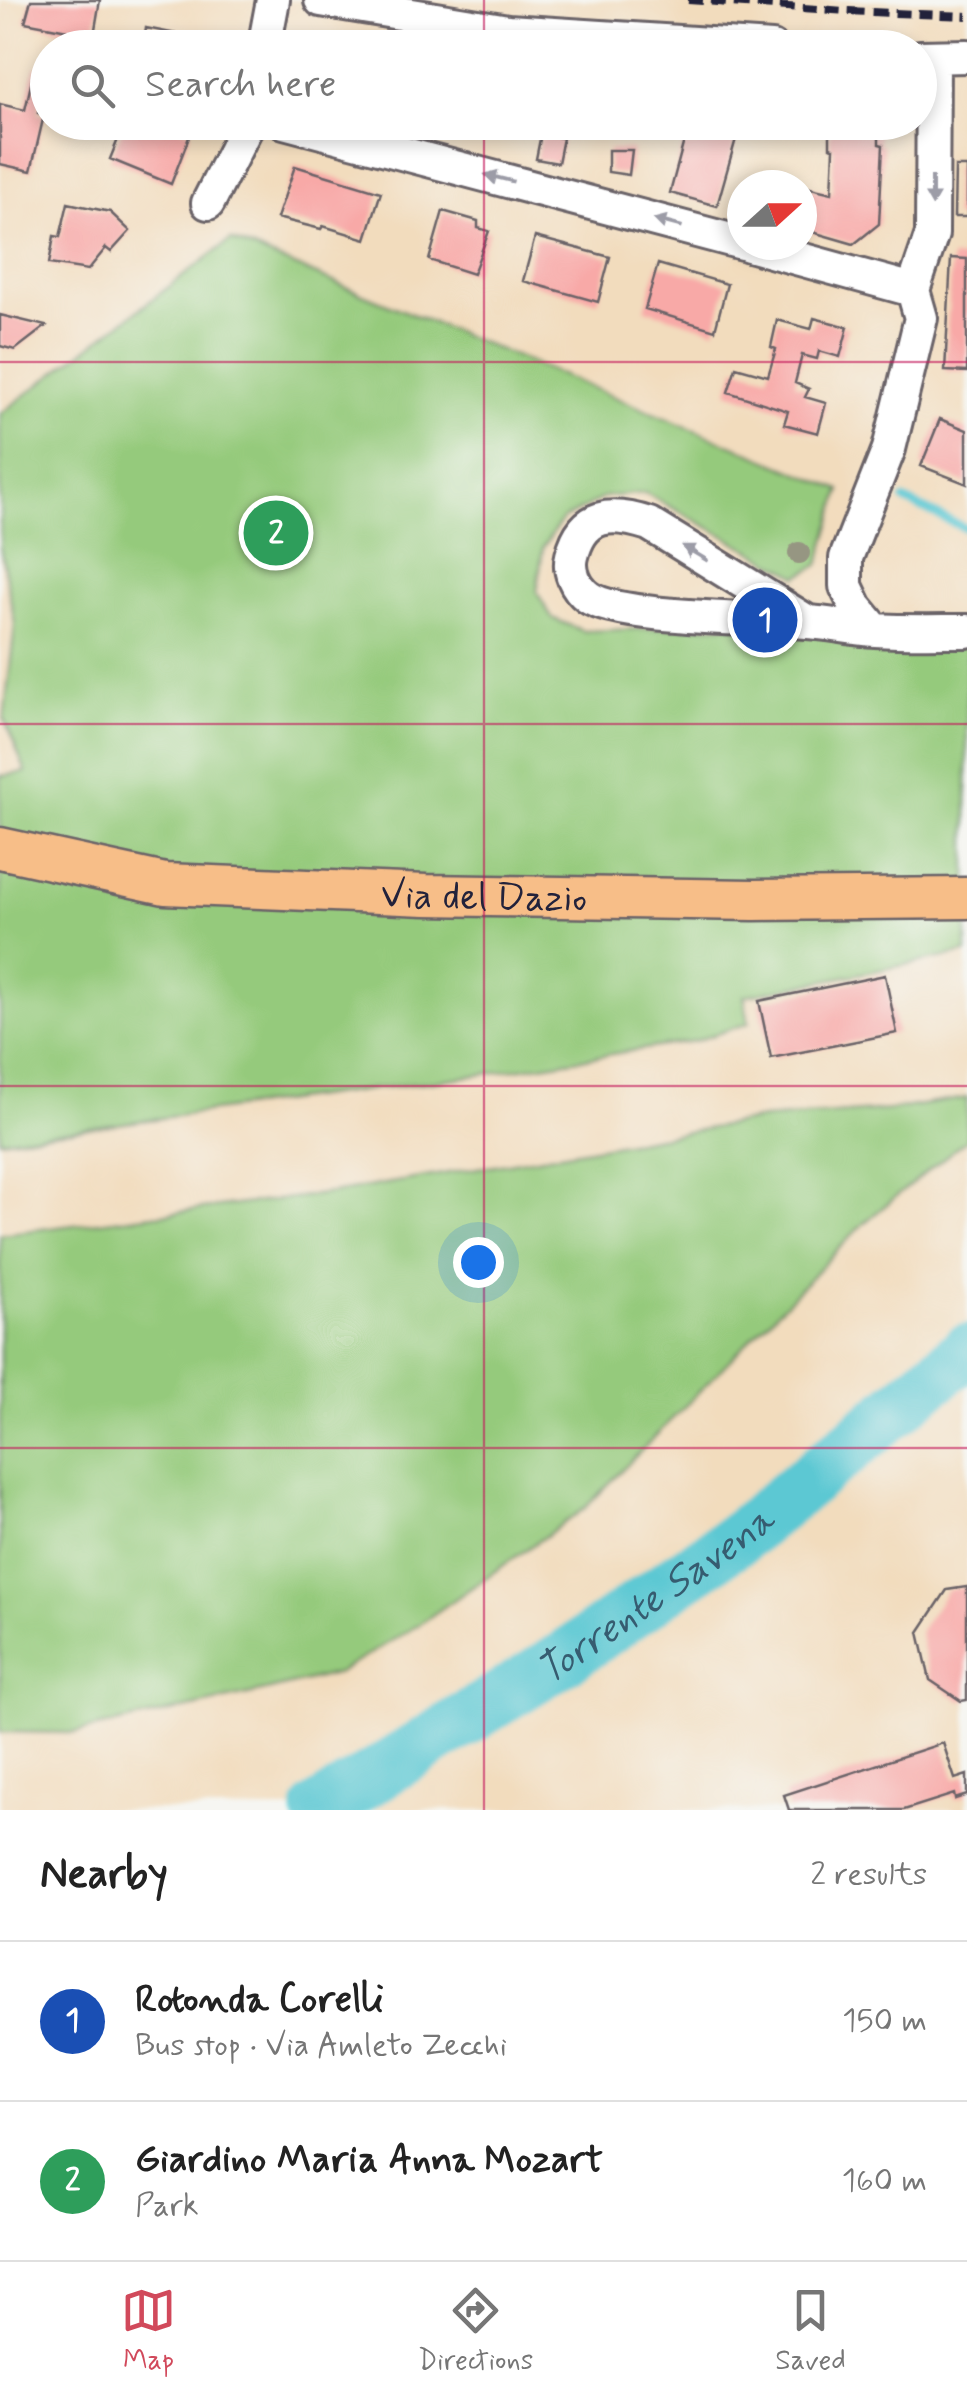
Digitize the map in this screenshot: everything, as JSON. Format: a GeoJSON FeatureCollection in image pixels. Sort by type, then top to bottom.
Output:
{"type":"FeatureCollection","features":[{"type":"Feature","properties":{"kind":"main road","name":"Via del Dazio"},"geometry":{"type":"LineString","coordinates":[[1,849],[166,884],[426,895],[754,900],[967,898]]}},
{"type":"Feature","properties":{"kind":"street"},"geometry":{"type":"LineString","coordinates":[[267,30],[273,0]]}},
{"type":"Feature","properties":{"kind":"street"},"geometry":{"type":"LineString","coordinates":[[322,0],[502,30]]}},
{"type":"Feature","properties":{"kind":"street"},"geometry":{"type":"LineString","coordinates":[[937,57],[967,56]]}},
{"type":"Feature","properties":{"kind":"street"},"geometry":{"type":"LineString","coordinates":[[208,203],[240,140]]}},
{"type":"Feature","properties":{"kind":"street"},"geometry":{"type":"LineString","coordinates":[[352,140],[727,239]]}},
{"type":"Feature","properties":{"kind":"street"},"geometry":{"type":"LineString","coordinates":[[875,630],[856,607],[846,586],[846,558],[890,449],[920,318],[912,290],[932,234],[929,140]]}},
{"type":"Feature","properties":{"kind":"street"},"geometry":{"type":"LineString","coordinates":[[803,260],[912,290]]}},
{"type":"Feature","properties":{"kind":"street"},"geometry":{"type":"LineString","coordinates":[[808,622],[648,524],[623,516],[588,524],[572,552],[570,564],[575,584],[589,598],[620,609],[875,630],[967,631]]}},
{"type":"Feature","properties":{"kind":"green space"},"geometry":{"type":"Polygon","coordinates":[[[231,240],[841,490],[819,565],[798,576],[645,493],[605,497],[562,520],[543,547],[537,592],[552,618],[583,631],[967,620],[967,953],[744,996],[749,1023],[695,1041],[478,1075],[0,1140],[0,776],[26,772],[4,719],[15,624],[0,547],[0,414],[231,240]]]}},
{"type":"Feature","properties":{"kind":"green space"},"geometry":{"type":"Polygon","coordinates":[[[967,1098],[967,1139],[865,1222],[584,1509],[418,1625],[338,1673],[74,1733],[0,1732],[0,1234],[332,1193],[763,1119],[889,1110],[967,1098]]]}},
{"type":"Feature","properties":{"kind":"building"},"geometry":{"type":"Polygon","coordinates":[[[31,0],[100,0],[95,30],[67,30],[25,22],[31,0]]]}},
{"type":"Feature","properties":{"kind":"building"},"geometry":{"type":"Polygon","coordinates":[[[30,88],[30,140],[38,140],[31,171],[0,164],[0,104],[25,110],[30,88]]]}},
{"type":"Feature","properties":{"kind":"building"},"geometry":{"type":"Polygon","coordinates":[[[118,140],[188,140],[171,184],[110,159],[118,140]]]}},
{"type":"Feature","properties":{"kind":"building"},"geometry":{"type":"Polygon","coordinates":[[[540,140],[563,140],[558,163],[536,159],[540,140]]]}},
{"type":"Feature","properties":{"kind":"building"},"geometry":{"type":"Polygon","coordinates":[[[684,140],[736,140],[717,206],[670,193],[684,140]]]}},
{"type":"Feature","properties":{"kind":"building"},"geometry":{"type":"Polygon","coordinates":[[[830,140],[879,140],[883,145],[879,224],[854,244],[817,233],[817,190],[832,193],[834,148],[830,147],[830,140]]]}},
{"type":"Feature","properties":{"kind":"building"},"geometry":{"type":"Polygon","coordinates":[[[608,150],[632,150],[629,175],[608,172],[608,150]]]}},
{"type":"Feature","properties":{"kind":"building"},"geometry":{"type":"Polygon","coordinates":[[[295,166],[381,192],[366,239],[277,218],[295,166]]]}},
{"type":"Feature","properties":{"kind":"building"},"geometry":{"type":"Polygon","coordinates":[[[955,167],[967,167],[967,217],[954,217],[955,167]]]}},
{"type":"Feature","properties":{"kind":"building"},"geometry":{"type":"Polygon","coordinates":[[[68,203],[110,212],[130,231],[111,252],[106,248],[88,270],[49,264],[54,236],[60,237],[68,203]]]}},
{"type":"Feature","properties":{"kind":"building"},"geometry":{"type":"Polygon","coordinates":[[[443,211],[478,221],[478,228],[489,231],[473,274],[429,260],[443,211]]]}},
{"type":"Feature","properties":{"kind":"building"},"geometry":{"type":"Polygon","coordinates":[[[535,237],[610,257],[598,302],[523,281],[535,237]]]}},
{"type":"Feature","properties":{"kind":"building"},"geometry":{"type":"Polygon","coordinates":[[[951,258],[967,259],[967,372],[945,371],[951,258]]]}},
{"type":"Feature","properties":{"kind":"building"},"geometry":{"type":"Polygon","coordinates":[[[658,264],[727,284],[715,330],[645,309],[658,264]]]}},
{"type":"Feature","properties":{"kind":"building"},"geometry":{"type":"Polygon","coordinates":[[[0,315],[46,326],[15,350],[0,346],[0,315]]]}},
{"type":"Feature","properties":{"kind":"building"},"geometry":{"type":"Polygon","coordinates":[[[814,318],[848,327],[840,357],[819,351],[817,359],[802,355],[795,383],[809,389],[805,397],[826,403],[818,433],[784,424],[788,411],[728,392],[736,367],[768,376],[776,349],[771,347],[777,320],[811,329],[814,318]]]}},
{"type":"Feature","properties":{"kind":"building"},"geometry":{"type":"Polygon","coordinates":[[[940,419],[967,430],[967,484],[921,466],[940,419]]]}},
{"type":"Feature","properties":{"kind":"building"},"geometry":{"type":"Polygon","coordinates":[[[885,975],[897,1033],[771,1058],[759,1001],[885,975]]]}},
{"type":"Feature","properties":{"kind":"building"},"geometry":{"type":"Polygon","coordinates":[[[967,1587],[967,1700],[961,1701],[930,1680],[919,1632],[947,1590],[967,1587]]]}},
{"type":"Feature","properties":{"kind":"building"},"geometry":{"type":"Polygon","coordinates":[[[943,1743],[955,1779],[967,1775],[967,1795],[955,1799],[954,1794],[904,1810],[789,1810],[784,1795],[943,1743]]]}},
{"type":"Feature","properties":{"kind":"waterway"},"geometry":{"type":"LineString","coordinates":[[904,500],[967,529]]}},
{"type":"Feature","properties":{"kind":"waterway","name":"Torrente Savena"},"geometry":{"type":"LineString","coordinates":[[320,1810],[569,1655],[739,1537],[967,1351]]}},
{"type":"Feature","properties":{"kind":"railway"},"geometry":{"type":"LineString","coordinates":[[688,0],[967,16]]}},
{"type":"Feature","properties":{"kind":"place","name":"Giardino Maria Anna Mozart"},"geometry":{"type":"Point","coordinates":[276,533]}},
{"type":"Feature","properties":{"kind":"place","name":"Rotonda Corelli"},"geometry":{"type":"Point","coordinates":[765,620]}}]}
